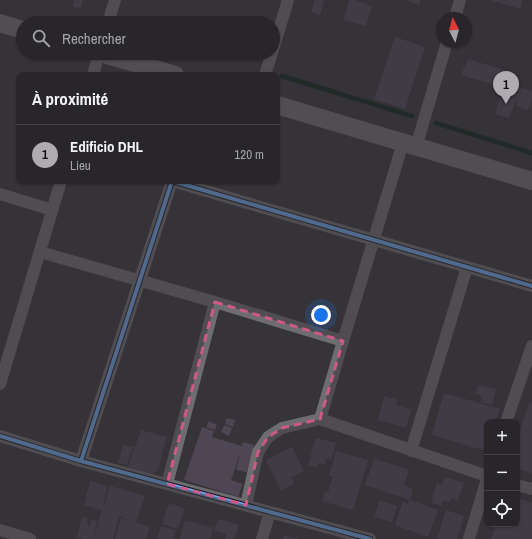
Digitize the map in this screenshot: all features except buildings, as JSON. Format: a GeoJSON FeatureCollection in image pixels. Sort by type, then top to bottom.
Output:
{"type":"FeatureCollection","features":[{"type":"Feature","properties":{"kind":"street"},"geometry":{"type":"LineString","coordinates":[[110,16],[115,0]]}},
{"type":"Feature","properties":{"kind":"street"},"geometry":{"type":"LineString","coordinates":[[280,27],[288,0]]}},
{"type":"Feature","properties":{"kind":"street"},"geometry":{"type":"LineString","coordinates":[[456,12],[460,0]]}},
{"type":"Feature","properties":{"kind":"street"},"geometry":{"type":"LineString","coordinates":[[0,23],[16,28]]}},
{"type":"Feature","properties":{"kind":"street"},"geometry":{"type":"LineString","coordinates":[[320,420],[373,240],[445,48]]}},
{"type":"Feature","properties":{"kind":"street"},"geometry":{"type":"LineString","coordinates":[[94,72],[98,60]]}},
{"type":"Feature","properties":{"kind":"street"},"geometry":{"type":"LineString","coordinates":[[124,60],[166,72]]}},
{"type":"Feature","properties":{"kind":"street"},"geometry":{"type":"LineString","coordinates":[[266,72],[270,60]]}},
{"type":"Feature","properties":{"kind":"street"},"geometry":{"type":"LineString","coordinates":[[280,106],[532,181]]}},
{"type":"Feature","properties":{"kind":"street"},"geometry":{"type":"LineString","coordinates":[[0,384],[2,367],[40,252],[60,184]]}},
{"type":"Feature","properties":{"kind":"street"},"geometry":{"type":"LineString","coordinates":[[81,461],[171,184]]}},
{"type":"Feature","properties":{"kind":"street"},"geometry":{"type":"LineString","coordinates":[[182,184],[532,286]]}},
{"type":"Feature","properties":{"kind":"street"},"geometry":{"type":"LineString","coordinates":[[0,194],[52,210]]}},
{"type":"Feature","properties":{"kind":"street"},"geometry":{"type":"LineString","coordinates":[[40,252],[215,302],[343,341]]}},
{"type":"Feature","properties":{"kind":"street"},"geometry":{"type":"LineString","coordinates":[[411,451],[467,267]]}},
{"type":"Feature","properties":{"kind":"street"},"geometry":{"type":"LineString","coordinates":[[167,484],[215,302]]}},
{"type":"Feature","properties":{"kind":"street"},"geometry":{"type":"LineString","coordinates":[[507,419],[532,346]]}},
{"type":"Feature","properties":{"kind":"street"},"geometry":{"type":"LineString","coordinates":[[246,505],[258,452],[268,437],[282,428],[320,420],[484,476]]}},
{"type":"Feature","properties":{"kind":"street"},"geometry":{"type":"LineString","coordinates":[[0,436],[81,461],[370,539]]}},
{"type":"Feature","properties":{"kind":"street"},"geometry":{"type":"LineString","coordinates":[[520,486],[532,489]]}},
{"type":"Feature","properties":{"kind":"street"},"geometry":{"type":"LineString","coordinates":[[469,539],[484,487]]}},
{"type":"Feature","properties":{"kind":"street"},"geometry":{"type":"LineString","coordinates":[[262,539],[270,512]]}},
{"type":"Feature","properties":{"kind":"street"},"geometry":{"type":"LineString","coordinates":[[0,530],[30,539]]}},
{"type":"Feature","properties":{"kind":"highlighted area"},"geometry":{"type":"Polygon","coordinates":[[[215,302],[343,341],[320,419],[282,428],[268,437],[258,452],[246,505],[167,484],[215,302]]]}},
{"type":"Feature","properties":{"kind":"waterway"},"geometry":{"type":"LineString","coordinates":[[282,76],[412,116]]}},
{"type":"Feature","properties":{"kind":"waterway"},"geometry":{"type":"LineString","coordinates":[[436,123],[532,153]]}},
{"type":"Feature","properties":{"kind":"cycle path"},"geometry":{"type":"LineString","coordinates":[[81,461],[171,184]]}},
{"type":"Feature","properties":{"kind":"cycle path"},"geometry":{"type":"LineString","coordinates":[[182,184],[532,286]]}},
{"type":"Feature","properties":{"kind":"cycle path"},"geometry":{"type":"LineString","coordinates":[[0,436],[81,461],[370,539]]}},
{"type":"Feature","properties":{"kind":"place","name":"Edificio DHL"},"geometry":{"type":"Point","coordinates":[506,104]}}]}
